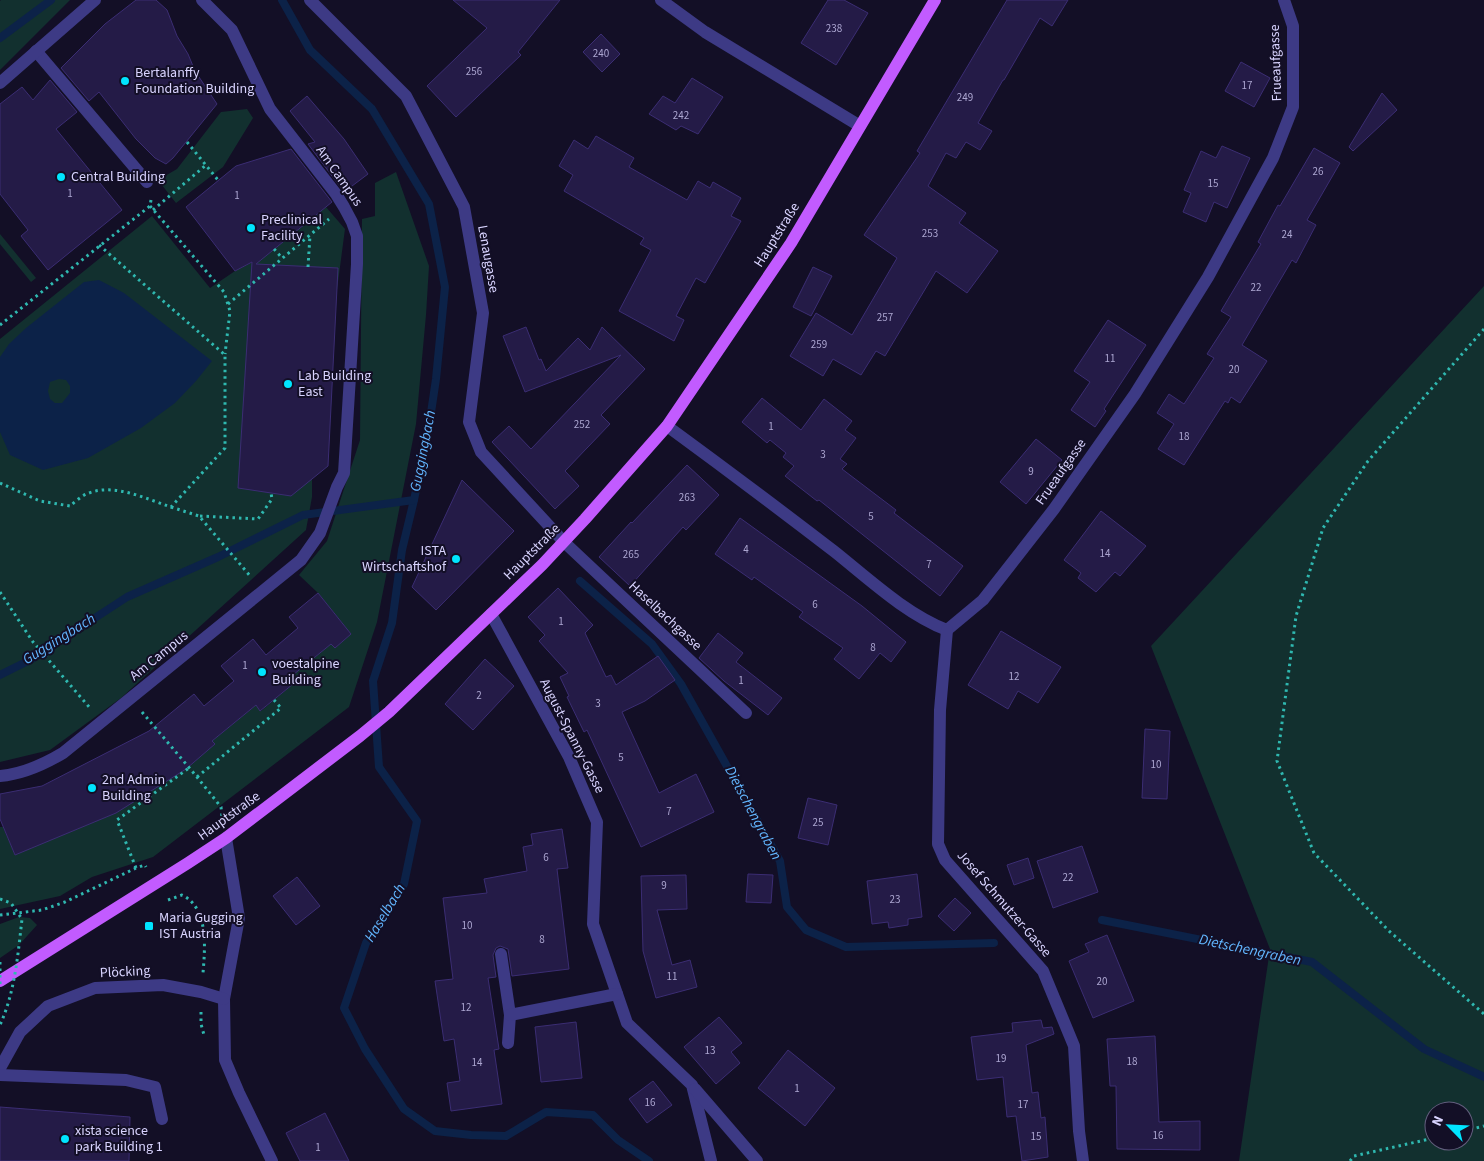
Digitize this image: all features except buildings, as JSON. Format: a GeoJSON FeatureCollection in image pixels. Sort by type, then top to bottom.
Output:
{"type":"FeatureCollection","features":[{"type":"Feature","properties":{"kind":"main road","name":"Hauptstraße"},"geometry":{"type":"LineString","coordinates":[[0,981],[155,885],[226,838],[360,736],[389,712],[564,542],[667,426],[791,243],[935,0]]}},
{"type":"Feature","properties":{"kind":"street"},"geometry":{"type":"LineString","coordinates":[[0,83],[95,0]]}},
{"type":"Feature","properties":{"kind":"street","name":"Am Campus"},"geometry":{"type":"LineString","coordinates":[[0,776],[14,775],[42,765],[63,753],[301,560],[320,533],[344,473],[357,264],[357,236],[352,222],[336,194],[270,109],[232,30],[202,0]]}},
{"type":"Feature","properties":{"kind":"street","name":"Lenaugasse"},"geometry":{"type":"LineString","coordinates":[[310,0],[406,96],[464,207],[483,313],[469,422],[481,452],[564,542]]}},
{"type":"Feature","properties":{"kind":"street"},"geometry":{"type":"LineString","coordinates":[[660,0],[705,32],[860,126]]}},
{"type":"Feature","properties":{"kind":"street","name":"Frueaufgasse"},"geometry":{"type":"LineString","coordinates":[[947,630],[983,600],[1054,509],[1134,394],[1208,278],[1273,158],[1293,107],[1293,26],[1284,0]]}},
{"type":"Feature","properties":{"kind":"street"},"geometry":{"type":"LineString","coordinates":[[36,51],[147,182]]}},
{"type":"Feature","properties":{"kind":"street"},"geometry":{"type":"LineString","coordinates":[[667,426],[758,493],[903,605],[934,625],[947,630]]}},
{"type":"Feature","properties":{"kind":"street","name":"Haselbachgasse"},"geometry":{"type":"LineString","coordinates":[[564,542],[746,712]]}},
{"type":"Feature","properties":{"kind":"street","name":"August-Spanny-Gasse"},"geometry":{"type":"LineString","coordinates":[[491,614],[569,757],[597,822],[593,924],[627,1023],[692,1085]]}},
{"type":"Feature","properties":{"kind":"street","name":"Josef Schmutzer-Gasse"},"geometry":{"type":"LineString","coordinates":[[947,630],[940,710],[938,844],[945,860],[1043,971],[1074,1046],[1079,1131],[1083,1161]]}},
{"type":"Feature","properties":{"kind":"street"},"geometry":{"type":"LineString","coordinates":[[226,838],[239,918],[224,999],[225,1060],[238,1093],[272,1161]]}},
{"type":"Feature","properties":{"kind":"street"},"geometry":{"type":"LineString","coordinates":[[501,954],[510,1015],[508,1044]]}},
{"type":"Feature","properties":{"kind":"street","name":"Plöcking"},"geometry":{"type":"LineString","coordinates":[[0,1068],[20,1032],[48,1006],[95,988],[163,985],[201,992],[224,999]]}},
{"type":"Feature","properties":{"kind":"street"},"geometry":{"type":"LineString","coordinates":[[510,1015],[617,994]]}},
{"type":"Feature","properties":{"kind":"street"},"geometry":{"type":"LineString","coordinates":[[0,1075],[126,1080],[155,1087],[162,1119]]}},
{"type":"Feature","properties":{"kind":"street"},"geometry":{"type":"LineString","coordinates":[[692,1085],[711,1161]]}},
{"type":"Feature","properties":{"kind":"street"},"geometry":{"type":"LineString","coordinates":[[692,1085],[757,1161]]}},
{"type":"Feature","properties":{"kind":"path"},"geometry":{"type":"LineString","coordinates":[[187,142],[218,180]]}},
{"type":"Feature","properties":{"kind":"path"},"geometry":{"type":"LineString","coordinates":[[153,210],[206,165]]}},
{"type":"Feature","properties":{"kind":"path"},"geometry":{"type":"LineString","coordinates":[[0,325],[150,206],[152,195],[147,182]]}},
{"type":"Feature","properties":{"kind":"path"},"geometry":{"type":"LineString","coordinates":[[150,206],[224,292],[230,311],[225,355],[225,448],[171,507]]}},
{"type":"Feature","properties":{"kind":"path"},"geometry":{"type":"LineString","coordinates":[[228,304],[344,207]]}},
{"type":"Feature","properties":{"kind":"path"},"geometry":{"type":"LineString","coordinates":[[308,267],[310,235]]}},
{"type":"Feature","properties":{"kind":"path"},"geometry":{"type":"LineString","coordinates":[[99,245],[225,355]]}},
{"type":"Feature","properties":{"kind":"path"},"geometry":{"type":"LineString","coordinates":[[274,249],[282,258]]}},
{"type":"Feature","properties":{"kind":"path"},"geometry":{"type":"LineString","coordinates":[[1484,329],[1368,460],[1323,528],[1296,616],[1277,761],[1314,853],[1389,931],[1484,1014]]}},
{"type":"Feature","properties":{"kind":"path"},"geometry":{"type":"LineString","coordinates":[[0,482],[40,500],[70,506],[87,493],[106,488],[199,516],[258,520],[272,499],[271,493]]}},
{"type":"Feature","properties":{"kind":"path"},"geometry":{"type":"LineString","coordinates":[[199,516],[235,557]]}},
{"type":"Feature","properties":{"kind":"path"},"geometry":{"type":"LineString","coordinates":[[0,592],[33,642],[102,722]]}},
{"type":"Feature","properties":{"kind":"path"},"geometry":{"type":"LineString","coordinates":[[131,698],[221,807],[226,838]]}},
{"type":"Feature","properties":{"kind":"path"},"geometry":{"type":"LineString","coordinates":[[197,776],[281,708],[274,700]]}},
{"type":"Feature","properties":{"kind":"path"},"geometry":{"type":"LineString","coordinates":[[136,868],[117,820],[189,768]]}},
{"type":"Feature","properties":{"kind":"path"},"geometry":{"type":"LineString","coordinates":[[0,915],[42,910],[65,902],[144,864],[164,902],[182,895],[190,899],[197,908],[203,924],[204,961],[201,992],[201,1024],[205,1041]]}},
{"type":"Feature","properties":{"kind":"path"},"geometry":{"type":"LineString","coordinates":[[0,898],[11,903],[22,919],[14,976],[5,1014],[0,1024]]}},
{"type":"Feature","properties":{"kind":"path"},"geometry":{"type":"LineString","coordinates":[[0,962],[0,987]]}},
{"type":"Feature","properties":{"kind":"path"},"geometry":{"type":"LineString","coordinates":[[1350,1161],[1354,1156],[1424,1140]]}},
{"type":"Feature","properties":{"kind":"green space"},"geometry":{"type":"Polygon","coordinates":[[[70,0],[0,70],[0,1],[70,0]]]}},
{"type":"Feature","properties":{"kind":"green space"},"geometry":{"type":"Polygon","coordinates":[[[247,109],[253,118],[223,167],[176,203],[158,180],[177,169],[221,112],[247,109]]]}},
{"type":"Feature","properties":{"kind":"green space"},"geometry":{"type":"Polygon","coordinates":[[[396,172],[429,266],[426,315],[416,424],[377,622],[349,707],[153,857],[92,877],[60,896],[0,909],[0,827],[3,827],[15,855],[214,744],[212,741],[256,705],[261,711],[293,684],[288,679],[331,644],[335,648],[351,634],[318,593],[299,575],[327,541],[360,440],[362,219],[375,216],[375,183],[396,172]]]}},
{"type":"Feature","properties":{"kind":"green space"},"geometry":{"type":"Polygon","coordinates":[[[326,207],[345,229],[312,479],[312,497],[306,530],[121,698],[50,750],[0,762],[0,339],[152,216],[210,288],[235,271],[268,254],[326,207]]]}},
{"type":"Feature","properties":{"kind":"green space"},"geometry":{"type":"Polygon","coordinates":[[[0,234],[36,278],[31,282],[0,244],[0,234]]]}},
{"type":"Feature","properties":{"kind":"green space"},"geometry":{"type":"Polygon","coordinates":[[[1484,286],[1484,1161],[1239,1161],[1270,949],[1151,646],[1484,286]]]}},
{"type":"Feature","properties":{"kind":"green space"},"geometry":{"type":"Polygon","coordinates":[[[19,917],[30,918],[37,925],[19,945],[0,958],[0,924],[19,917]]]}},
{"type":"Feature","properties":{"kind":"water"},"geometry":{"type":"Polygon","coordinates":[[[99,280],[124,293],[212,361],[175,403],[141,428],[88,458],[43,470],[10,455],[0,432],[0,357],[9,344],[26,328],[84,282],[99,280]],[[59,379],[50,382],[48,391],[50,399],[55,403],[62,403],[70,393],[70,386],[66,380],[59,379]]]}},
{"type":"Feature","properties":{"kind":"waterway"},"geometry":{"type":"LineString","coordinates":[[0,38],[51,0]]}},
{"type":"Feature","properties":{"kind":"waterway","name":"Guggingbach"},"geometry":{"type":"LineString","coordinates":[[0,675],[32,659],[127,597],[218,557],[303,515],[414,500],[429,426],[436,379],[445,287],[429,204],[372,109],[310,50],[282,0]]}},
{"type":"Feature","properties":{"kind":"waterway","name":"Haselbach"},"geometry":{"type":"LineString","coordinates":[[414,500],[402,550],[392,623],[373,681],[379,767],[417,821],[404,884],[366,943],[344,1008],[365,1049],[404,1109],[435,1131],[506,1136],[546,1112],[593,1115],[618,1140],[649,1161]]}},
{"type":"Feature","properties":{"kind":"waterway","name":"Dietschengraben"},"geometry":{"type":"LineString","coordinates":[[580,581],[652,644],[681,684],[780,861],[787,907],[806,930],[846,947],[994,943]]}},
{"type":"Feature","properties":{"kind":"waterway","name":"Dietschengraben"},"geometry":{"type":"LineString","coordinates":[[1102,920],[1312,962],[1424,1049],[1484,1077]]}},
{"type":"Feature","properties":{"kind":"place","name":"Bertalanffy Foundation Building"},"geometry":{"type":"Point","coordinates":[125,81]}},
{"type":"Feature","properties":{"kind":"place","name":"Central Building"},"geometry":{"type":"Point","coordinates":[61,177]}},
{"type":"Feature","properties":{"kind":"place","name":"Preclinical Facility"},"geometry":{"type":"Point","coordinates":[251,228]}},
{"type":"Feature","properties":{"kind":"place","name":"Lab Building East"},"geometry":{"type":"Point","coordinates":[288,384]}},
{"type":"Feature","properties":{"kind":"place","name":"ISTA Wirtschaftshof"},"geometry":{"type":"Point","coordinates":[456,559]}},
{"type":"Feature","properties":{"kind":"place","name":"voestalpine Building"},"geometry":{"type":"Point","coordinates":[262,672]}},
{"type":"Feature","properties":{"kind":"place","name":"2nd Admin Building"},"geometry":{"type":"Point","coordinates":[92,788]}},
{"type":"Feature","properties":{"kind":"place","name":"Maria Gugging IST Austria"},"geometry":{"type":"Point","coordinates":[149,926]}},
{"type":"Feature","properties":{"kind":"place","name":"xista science park Building 1"},"geometry":{"type":"Point","coordinates":[65,1139]}}]}
